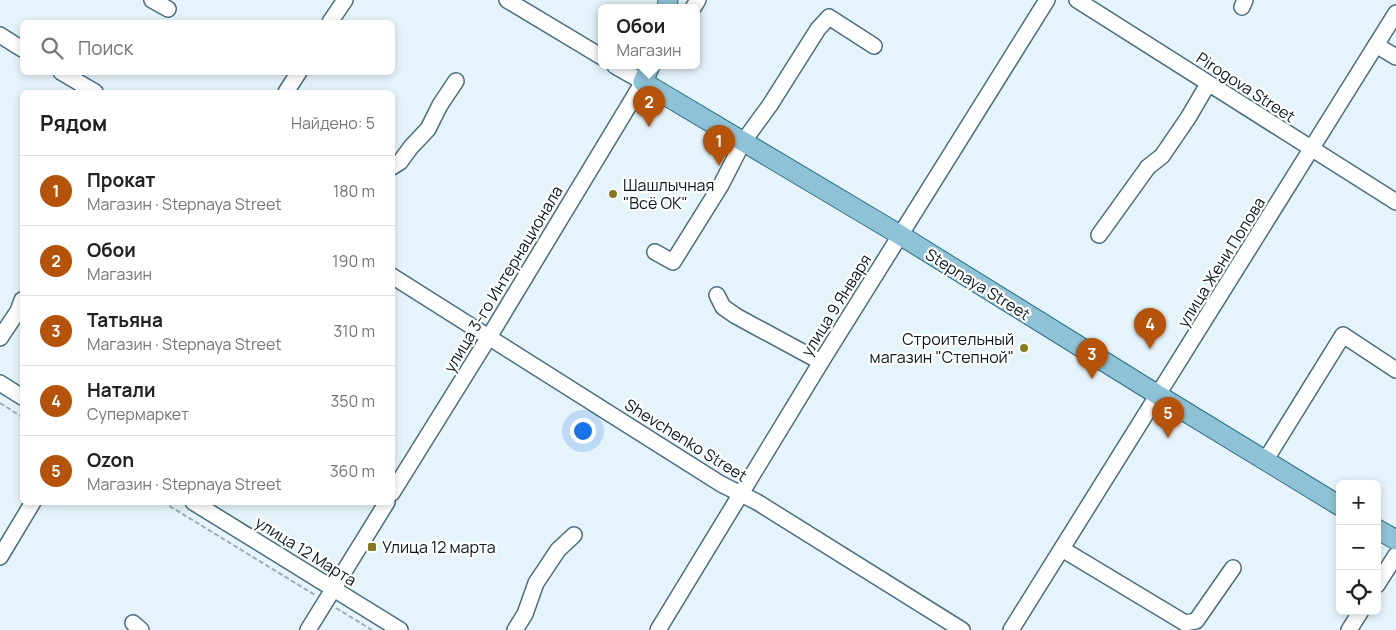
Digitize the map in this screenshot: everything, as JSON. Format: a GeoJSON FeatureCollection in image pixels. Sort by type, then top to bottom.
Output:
{"type":"FeatureCollection","features":[{"type":"Feature","properties":{"kind":"main road","name":"Stepnaya Street"},"geometry":{"type":"LineString","coordinates":[[646,74],[743,142],[900,235],[1158,396],[1336,504]]}},
{"type":"Feature","properties":{"kind":"main road"},"geometry":{"type":"LineString","coordinates":[[1381,531],[1396,540]]}},
{"type":"Feature","properties":{"kind":"street"},"geometry":{"type":"LineString","coordinates":[[152,0],[168,9]]}},
{"type":"Feature","properties":{"kind":"street"},"geometry":{"type":"LineString","coordinates":[[331,20],[344,0]]}},
{"type":"Feature","properties":{"kind":"street"},"geometry":{"type":"LineString","coordinates":[[507,0],[598,55]]}},
{"type":"Feature","properties":{"kind":"street","name":"улица 9 Января"},"geometry":{"type":"LineString","coordinates":[[658,630],[821,362],[1047,0]]}},
{"type":"Feature","properties":{"kind":"street","name":"Pirogova Street"},"geometry":{"type":"LineString","coordinates":[[1077,0],[1396,202]]}},
{"type":"Feature","properties":{"kind":"street","name":"улица Жени Попова"},"geometry":{"type":"LineString","coordinates":[[1011,630],[1396,13]]}},
{"type":"Feature","properties":{"kind":"street"},"geometry":{"type":"LineString","coordinates":[[655,252],[673,262],[721,185],[743,142],[770,105],[818,28],[829,17],[874,46]]}},
{"type":"Feature","properties":{"kind":"street"},"geometry":{"type":"LineString","coordinates":[[0,35],[20,48]]}},
{"type":"Feature","properties":{"kind":"street"},"geometry":{"type":"LineString","coordinates":[[1376,45],[1396,57]]}},
{"type":"Feature","properties":{"kind":"street","name":"Stepnaya Street"},"geometry":{"type":"LineString","coordinates":[[627,69],[646,74]]}},
{"type":"Feature","properties":{"kind":"street","name":"улица 3-го Интернационала"},"geometry":{"type":"LineString","coordinates":[[395,488],[490,337],[646,74]]}},
{"type":"Feature","properties":{"kind":"street"},"geometry":{"type":"LineString","coordinates":[[66,75],[92,90]]}},
{"type":"Feature","properties":{"kind":"street"},"geometry":{"type":"LineString","coordinates":[[287,90],[297,75]]}},
{"type":"Feature","properties":{"kind":"street"},"geometry":{"type":"LineString","coordinates":[[395,165],[400,162],[428,129],[440,104],[456,81]]}},
{"type":"Feature","properties":{"kind":"street"},"geometry":{"type":"LineString","coordinates":[[1099,236],[1148,167],[1162,156],[1208,84]]}},
{"type":"Feature","properties":{"kind":"street","name":"Shevchenko Street"},"geometry":{"type":"LineString","coordinates":[[395,278],[721,484],[757,502],[962,630]]}},
{"type":"Feature","properties":{"kind":"street"},"geometry":{"type":"LineString","coordinates":[[717,295],[723,307],[736,316],[821,362]]}},
{"type":"Feature","properties":{"kind":"street"},"geometry":{"type":"LineString","coordinates":[[0,338],[20,306]]}},
{"type":"Feature","properties":{"kind":"street"},"geometry":{"type":"LineString","coordinates":[[1265,460],[1343,335],[1396,370]]}},
{"type":"Feature","properties":{"kind":"street"},"geometry":{"type":"LineString","coordinates":[[0,384],[20,396]]}},
{"type":"Feature","properties":{"kind":"street"},"geometry":{"type":"LineString","coordinates":[[0,557],[31,505]]}},
{"type":"Feature","properties":{"kind":"street","name":"улица 12 Марта"},"geometry":{"type":"LineString","coordinates":[[197,505],[329,595],[400,630]]}},
{"type":"Feature","properties":{"kind":"street"},"geometry":{"type":"LineString","coordinates":[[308,630],[385,505]]}},
{"type":"Feature","properties":{"kind":"street"},"geometry":{"type":"LineString","coordinates":[[515,630],[525,614],[536,583],[558,550],[574,535]]}},
{"type":"Feature","properties":{"kind":"street"},"geometry":{"type":"LineString","coordinates":[[1062,549],[1185,623],[1196,621],[1233,568]]}},
{"type":"Feature","properties":{"kind":"street"},"geometry":{"type":"LineString","coordinates":[[1381,579],[1396,555]]}},
{"type":"Feature","properties":{"kind":"street"},"geometry":{"type":"LineString","coordinates":[[1349,630],[1358,615]]}},
{"type":"Feature","properties":{"kind":"path"},"geometry":{"type":"LineString","coordinates":[[0,403],[20,416]]}},
{"type":"Feature","properties":{"kind":"path"},"geometry":{"type":"LineString","coordinates":[[168,505],[329,595],[372,630]]}},
{"type":"Feature","properties":{"kind":"place","name":"Обои"},"geometry":{"type":"Point","coordinates":[649,127]}},
{"type":"Feature","properties":{"kind":"place","name":"Прокат"},"geometry":{"type":"Point","coordinates":[719,166]}},
{"type":"Feature","properties":{"kind":"place","name":"Шашлычная \"Всё ОК\""},"geometry":{"type":"Point","coordinates":[613,194]}},
{"type":"Feature","properties":{"kind":"place","name":"Строительный магазин \"Степной\""},"geometry":{"type":"Point","coordinates":[1024,348]}},
{"type":"Feature","properties":{"kind":"place","name":"Натали"},"geometry":{"type":"Point","coordinates":[1150,349]}},
{"type":"Feature","properties":{"kind":"place","name":"Татьяна"},"geometry":{"type":"Point","coordinates":[1092,379]}},
{"type":"Feature","properties":{"kind":"place","name":"Ozon"},"geometry":{"type":"Point","coordinates":[1168,438]}},
{"type":"Feature","properties":{"kind":"place","name":"Улица 12 марта"},"geometry":{"type":"Point","coordinates":[372,547]}}]}
